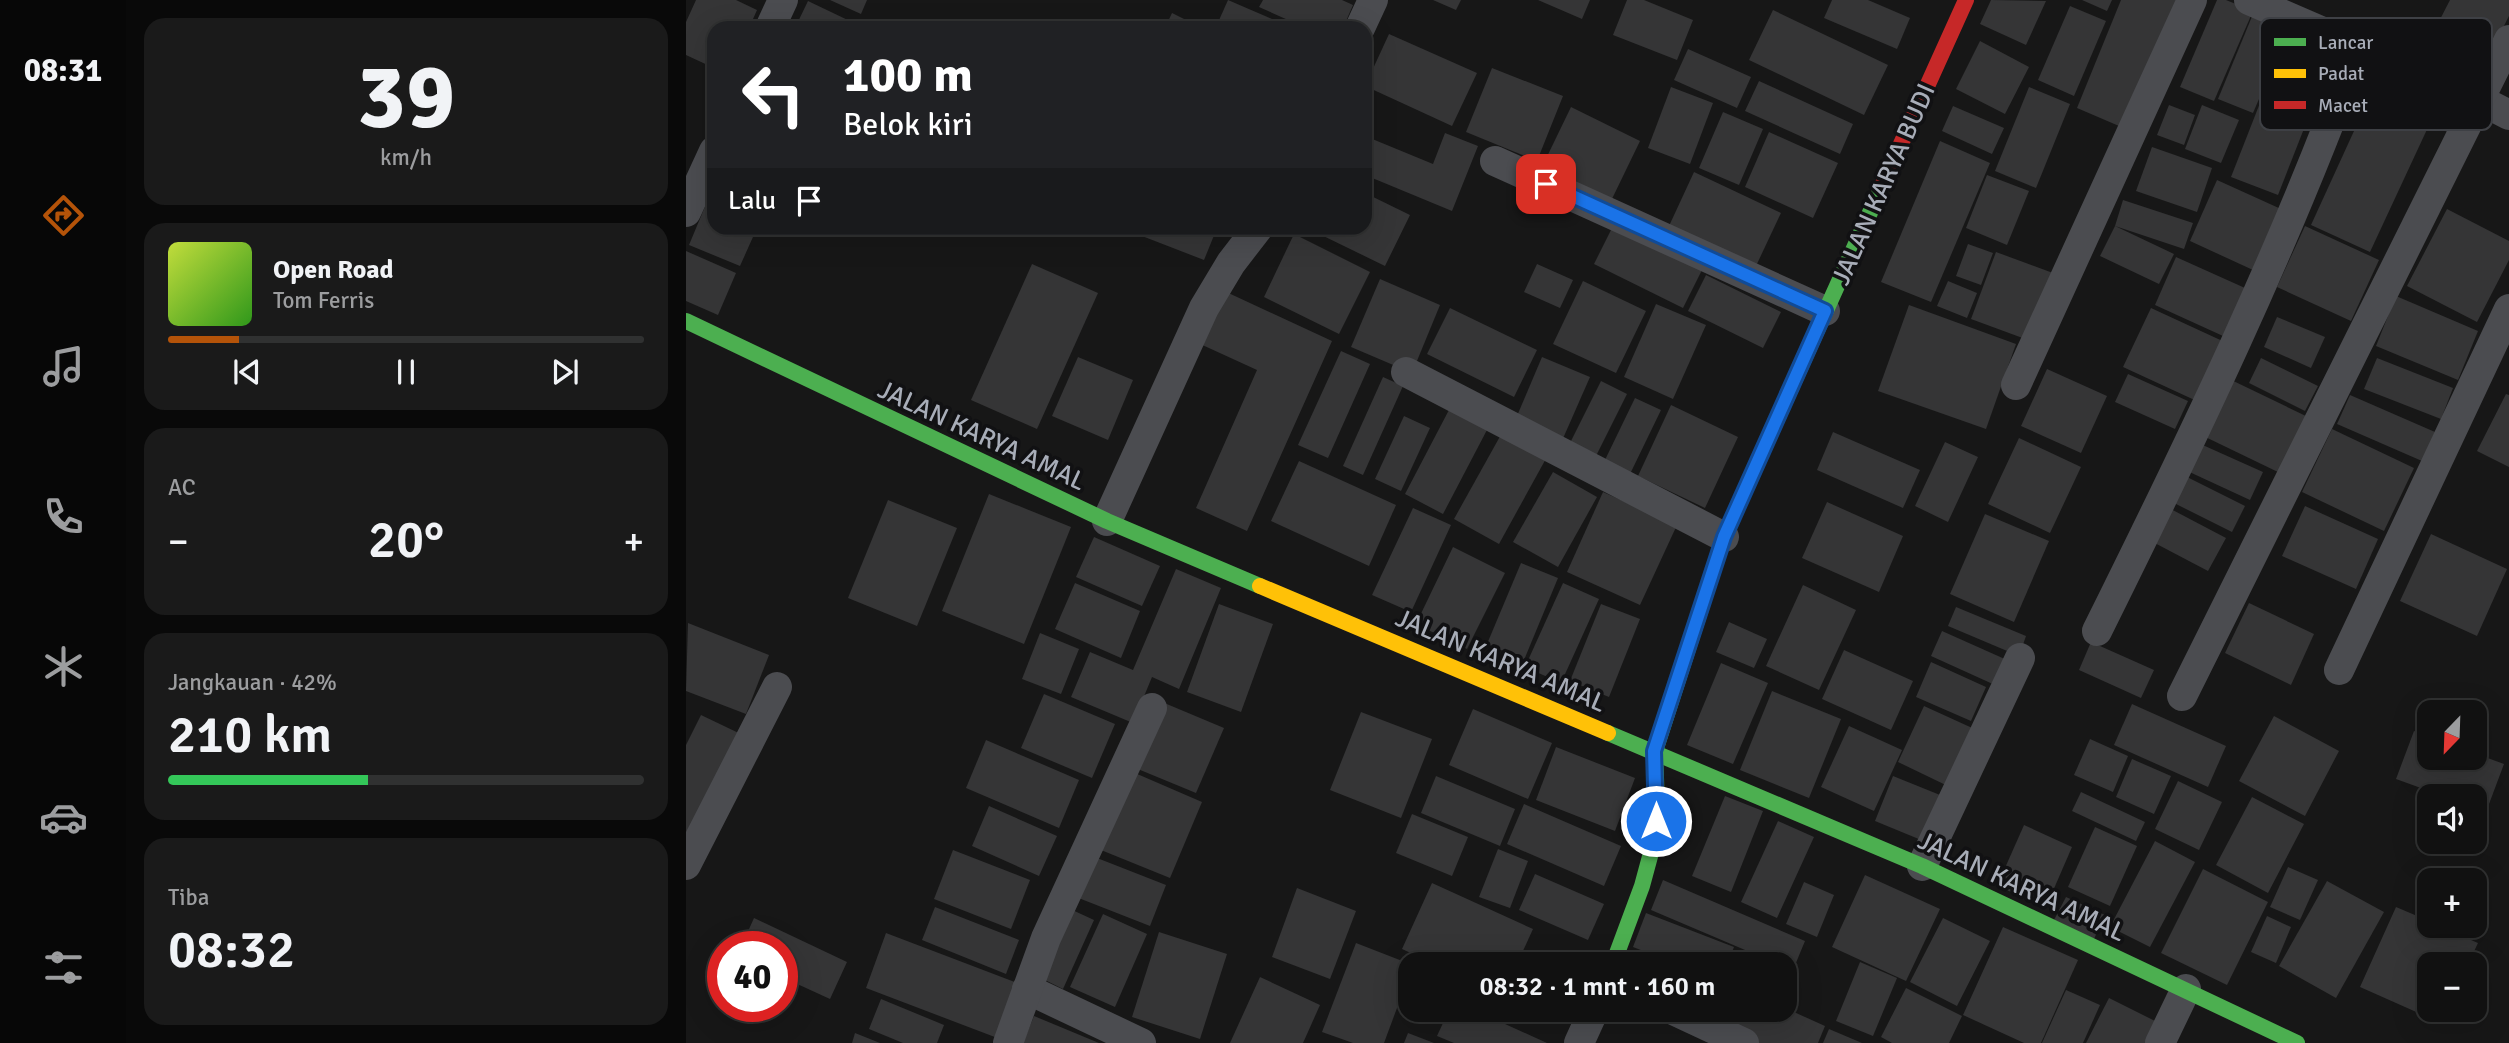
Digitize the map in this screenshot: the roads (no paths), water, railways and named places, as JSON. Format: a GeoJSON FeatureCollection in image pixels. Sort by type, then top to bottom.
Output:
{"type":"FeatureCollection","features":[{"type":"Feature","properties":{"kind":"street"},"geometry":{"type":"LineString","coordinates":[[773,21],[783,0]]}},
{"type":"Feature","properties":{"kind":"street"},"geometry":{"type":"LineString","coordinates":[[1363,21],[1373,0]]}},
{"type":"Feature","properties":{"kind":"street","name":"JALAN KARYA BUDI"},"geometry":{"type":"LineString","coordinates":[[1617,952],[1642,886],[1655,838],[1657,804],[1654,751],[1724,537],[1966,0]]}},
{"type":"Feature","properties":{"kind":"street"},"geometry":{"type":"LineString","coordinates":[[2017,385],[2192,0]]}},
{"type":"Feature","properties":{"kind":"street"},"geometry":{"type":"LineString","coordinates":[[2249,0],[2291,18]]}},
{"type":"Feature","properties":{"kind":"street"},"geometry":{"type":"LineString","coordinates":[[2492,75],[2509,40]]}},
{"type":"Feature","properties":{"kind":"street"},"geometry":{"type":"LineString","coordinates":[[2492,106],[2509,115]]}},
{"type":"Feature","properties":{"kind":"street"},"geometry":{"type":"LineString","coordinates":[[2097,631],[2174,477],[2272,260],[2327,130]]}},
{"type":"Feature","properties":{"kind":"street"},"geometry":{"type":"LineString","coordinates":[[2182,696],[2465,130]]}},
{"type":"Feature","properties":{"kind":"street"},"geometry":{"type":"LineString","coordinates":[[1495,161],[1825,311]]}},
{"type":"Feature","properties":{"kind":"street"},"geometry":{"type":"LineString","coordinates":[[686,212],[707,166]]}},
{"type":"Feature","properties":{"kind":"street"},"geometry":{"type":"LineString","coordinates":[[1107,521],[1204,308],[1231,263],[1253,235]]}},
{"type":"Feature","properties":{"kind":"street"},"geometry":{"type":"LineString","coordinates":[[2339,670],[2509,309]]}},
{"type":"Feature","properties":{"kind":"street","name":"JALAN KARYA AMAL"},"geometry":{"type":"LineString","coordinates":[[686,321],[1107,521],[1922,866],[2297,1043]]}},
{"type":"Feature","properties":{"kind":"street"},"geometry":{"type":"LineString","coordinates":[[1406,372],[1724,537]]}},
{"type":"Feature","properties":{"kind":"street"},"geometry":{"type":"LineString","coordinates":[[1922,866],[2020,658]]}},
{"type":"Feature","properties":{"kind":"street"},"geometry":{"type":"LineString","coordinates":[[686,865],[777,687]]}},
{"type":"Feature","properties":{"kind":"street"},"geometry":{"type":"LineString","coordinates":[[1008,1043],[1046,938],[1152,708]]}},
{"type":"Feature","properties":{"kind":"street"},"geometry":{"type":"LineString","coordinates":[[1027,989],[1141,1043]]}},
{"type":"Feature","properties":{"kind":"street"},"geometry":{"type":"LineString","coordinates":[[2160,1043],[2186,989]]}},
{"type":"Feature","properties":{"kind":"street"},"geometry":{"type":"LineString","coordinates":[[1579,1043],[1589,1022]]}},
{"type":"Feature","properties":{"kind":"street"},"geometry":{"type":"LineString","coordinates":[[1699,1022],[1744,1043]]}}]}
